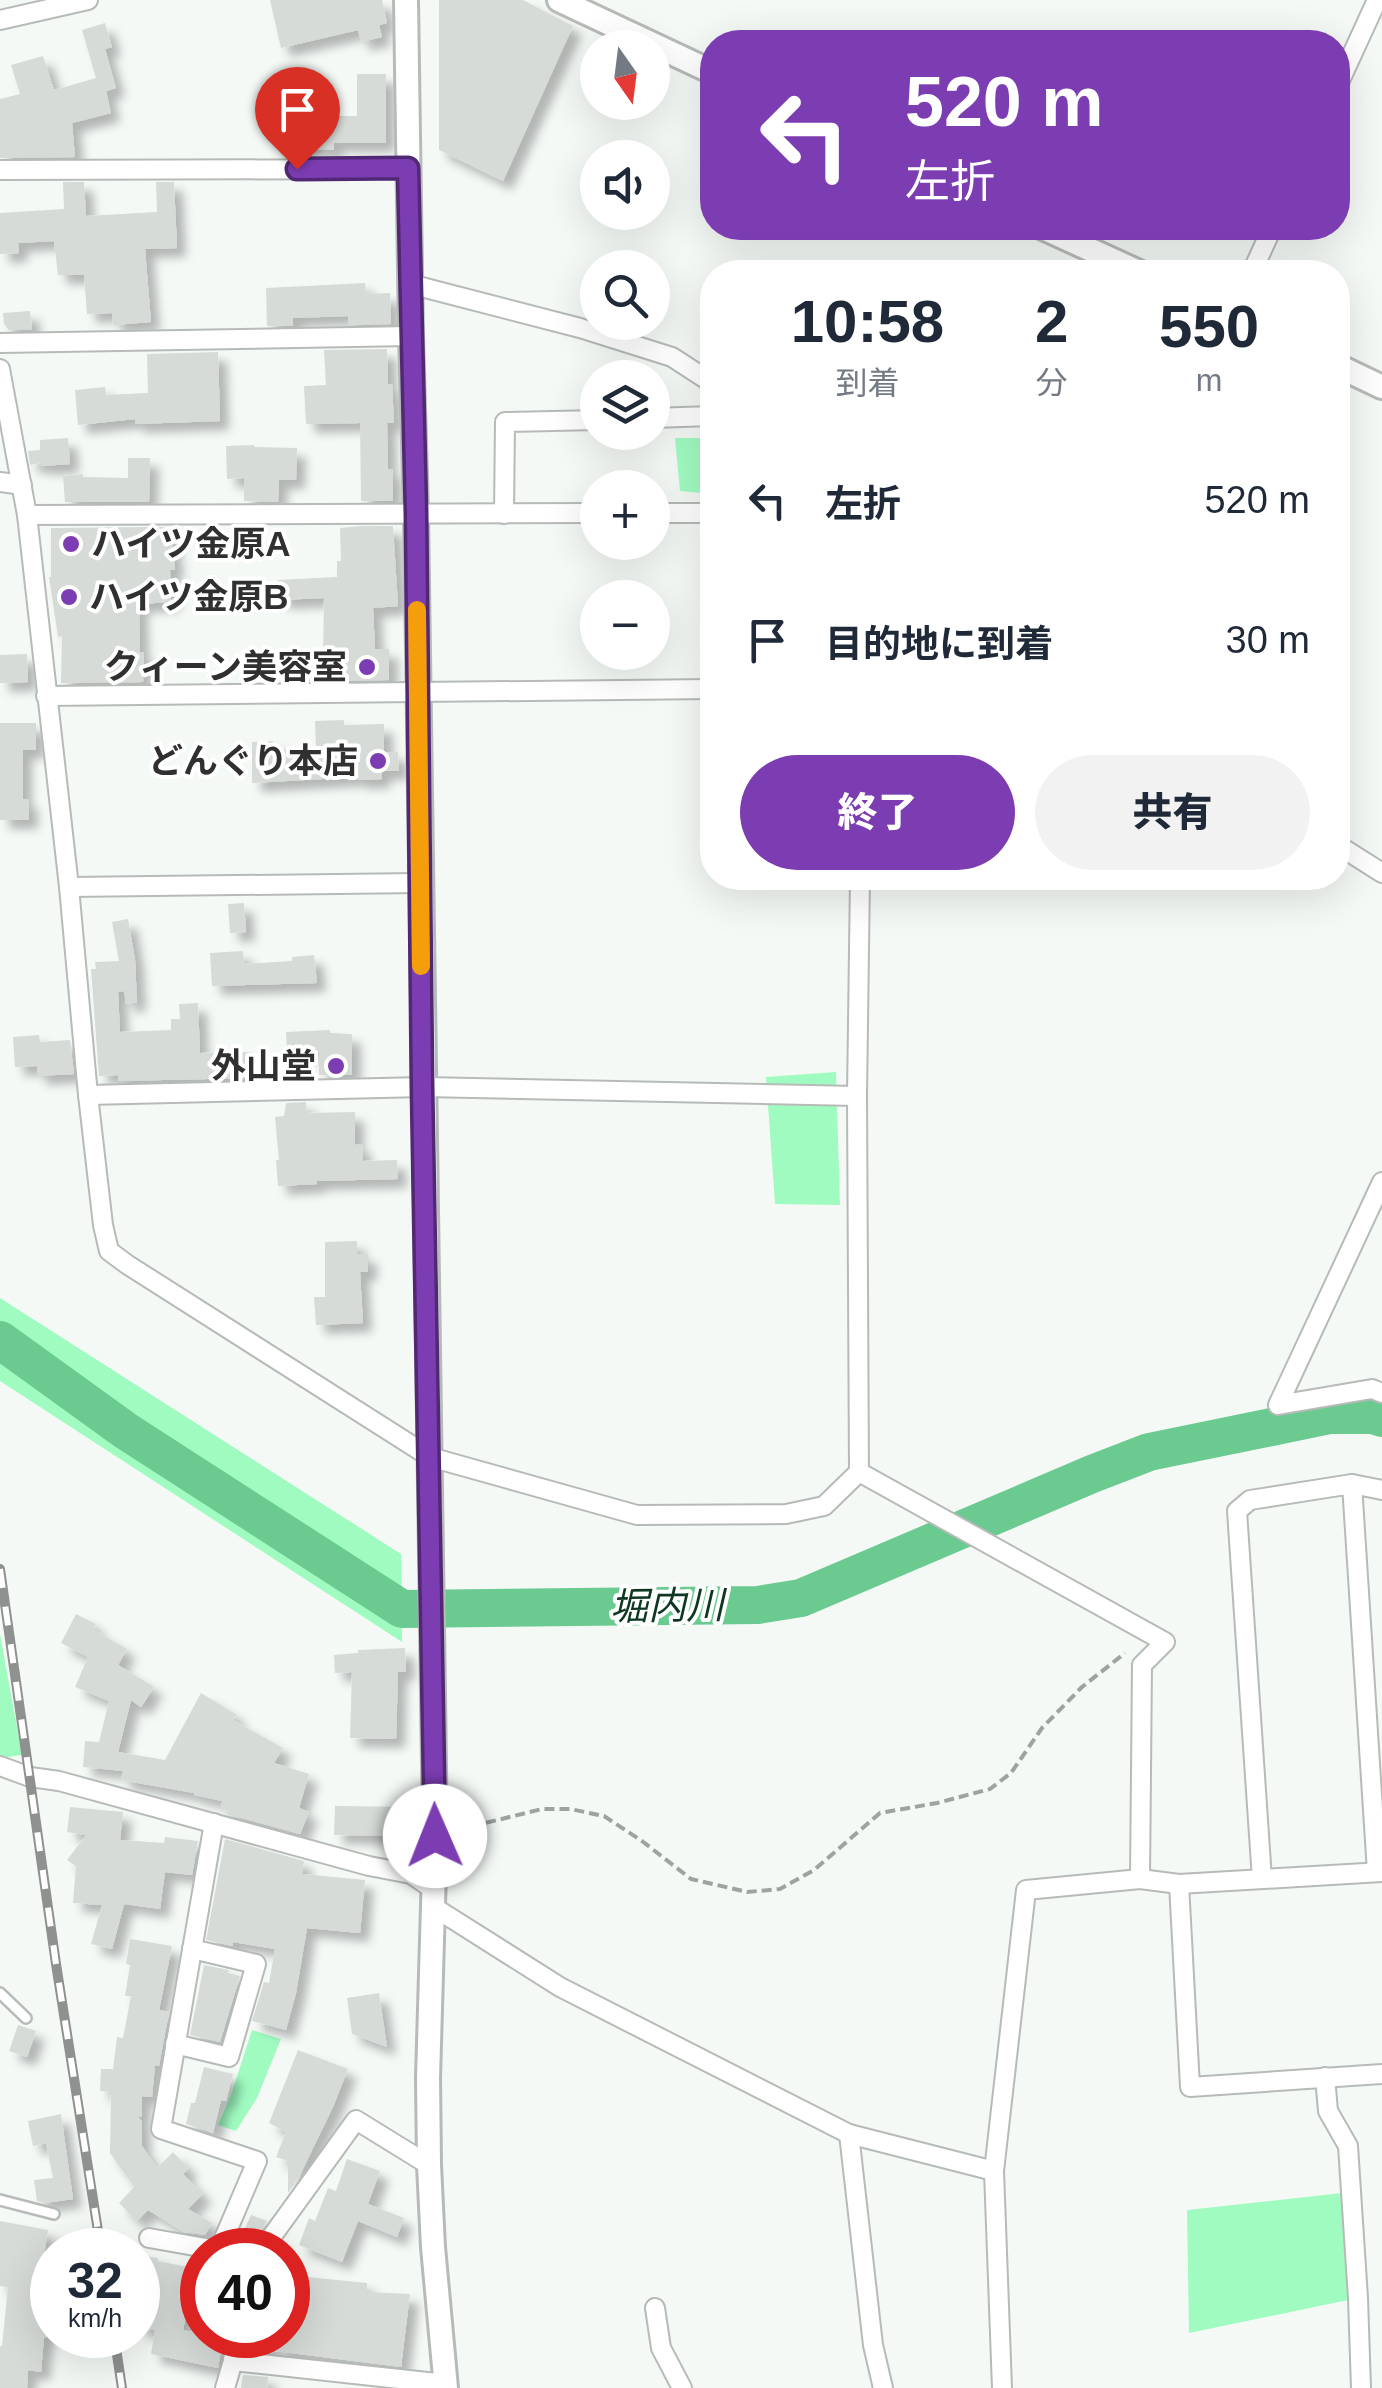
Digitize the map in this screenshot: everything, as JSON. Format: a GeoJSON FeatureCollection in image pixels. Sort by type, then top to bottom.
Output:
{"type":"FeatureCollection","features":[{"type":"Feature","properties":{"kind":"street"},"geometry":{"type":"LineString","coordinates":[[0,20],[88,0]]}},
{"type":"Feature","properties":{"kind":"street"},"geometry":{"type":"LineString","coordinates":[[232,2361],[446,2386],[429,2166],[435,1836],[406,0]]}},
{"type":"Feature","properties":{"kind":"street"},"geometry":{"type":"LineString","coordinates":[[559,0],[700,66]]}},
{"type":"Feature","properties":{"kind":"street"},"geometry":{"type":"LineString","coordinates":[[1350,58],[1376,0]]}},
{"type":"Feature","properties":{"kind":"street"},"geometry":{"type":"LineString","coordinates":[[0,170],[408,168]]}},
{"type":"Feature","properties":{"kind":"street"},"geometry":{"type":"LineString","coordinates":[[1069,240],[1113,260]]}},
{"type":"Feature","properties":{"kind":"street"},"geometry":{"type":"LineString","coordinates":[[410,284],[672,356],[700,375]]}},
{"type":"Feature","properties":{"kind":"street"},"geometry":{"type":"LineString","coordinates":[[0,343],[411,336]]}},
{"type":"Feature","properties":{"kind":"street"},"geometry":{"type":"LineString","coordinates":[[0,369],[27,515],[88,1095],[109,1251],[430,1457],[637,1515],[786,1514],[824,1506],[859,1472],[860,890]]}},
{"type":"Feature","properties":{"kind":"street"},"geometry":{"type":"LineString","coordinates":[[1350,372],[1382,387]]}},
{"type":"Feature","properties":{"kind":"street"},"geometry":{"type":"LineString","coordinates":[[670,417],[700,416]]}},
{"type":"Feature","properties":{"kind":"street"},"geometry":{"type":"LineString","coordinates":[[504,514],[505,422],[580,420]]}},
{"type":"Feature","properties":{"kind":"street"},"geometry":{"type":"LineString","coordinates":[[0,482],[22,485]]}},
{"type":"Feature","properties":{"kind":"street"},"geometry":{"type":"LineString","coordinates":[[27,515],[580,513]]}},
{"type":"Feature","properties":{"kind":"street"},"geometry":{"type":"LineString","coordinates":[[670,513],[700,513]]}},
{"type":"Feature","properties":{"kind":"street"},"geometry":{"type":"LineString","coordinates":[[46,696],[700,689]]}},
{"type":"Feature","properties":{"kind":"street"},"geometry":{"type":"LineString","coordinates":[[1350,853],[1382,873]]}},
{"type":"Feature","properties":{"kind":"street"},"geometry":{"type":"LineString","coordinates":[[69,887],[420,883]]}},
{"type":"Feature","properties":{"kind":"street"},"geometry":{"type":"LineString","coordinates":[[88,1095],[422,1087],[857,1096]]}},
{"type":"Feature","properties":{"kind":"street"},"geometry":{"type":"LineString","coordinates":[[1382,1182],[1278,1405],[1372,1390],[1382,1394]]}},
{"type":"Feature","properties":{"kind":"street"},"geometry":{"type":"LineString","coordinates":[[859,1472],[1165,1642],[1142,1665],[1140,1880]]}},
{"type":"Feature","properties":{"kind":"street"},"geometry":{"type":"LineString","coordinates":[[1262,1879],[1237,1510],[1250,1500],[1352,1484],[1382,1490]]}},
{"type":"Feature","properties":{"kind":"street"},"geometry":{"type":"LineString","coordinates":[[1002,2388],[994,2171],[1026,1890],[1140,1880],[1179,1884],[1380,1872],[1352,1484]]}},
{"type":"Feature","properties":{"kind":"street"},"geometry":{"type":"LineString","coordinates":[[0,1766],[410,1874],[432,1897],[560,1986],[849,2134],[994,2171]]}},
{"type":"Feature","properties":{"kind":"street"},"geometry":{"type":"LineString","coordinates":[[214,1823],[161,2129],[256,2161],[227,2228]]}},
{"type":"Feature","properties":{"kind":"street"},"geometry":{"type":"LineString","coordinates":[[1179,1884],[1190,2087],[1382,2074]]}},
{"type":"Feature","properties":{"kind":"street"},"geometry":{"type":"LineString","coordinates":[[176,2044],[229,2057],[256,1964],[192,1949]]}},
{"type":"Feature","properties":{"kind":"street"},"geometry":{"type":"LineString","coordinates":[[1325,2077],[1328,2111],[1348,2146],[1362,2388]]}},
{"type":"Feature","properties":{"kind":"street"},"geometry":{"type":"LineString","coordinates":[[278,2228],[356,2120],[429,2166]]}},
{"type":"Feature","properties":{"kind":"street"},"geometry":{"type":"LineString","coordinates":[[849,2134],[873,2345],[883,2388]]}},
{"type":"Feature","properties":{"kind":"street"},"geometry":{"type":"LineString","coordinates":[[655,2308],[661,2348],[682,2388]]}},
{"type":"Feature","properties":{"kind":"street"},"geometry":{"type":"LineString","coordinates":[[226,2388],[232,2358]]}},
{"type":"Feature","properties":{"kind":"lane"},"geometry":{"type":"LineString","coordinates":[[0,1992],[26,2018]]}},
{"type":"Feature","properties":{"kind":"lane"},"geometry":{"type":"LineString","coordinates":[[0,2200],[54,2214]]}},
{"type":"Feature","properties":{"kind":"path"},"geometry":{"type":"LineString","coordinates":[[435,1836],[542,1810],[570,1809],[604,1816],[690,1879],[747,1892],[780,1889],[814,1870],[880,1813],[990,1790],[1011,1773],[1042,1728],[1082,1686],[1132,1648],[1142,1665]]}},
{"type":"Feature","properties":{"kind":"green space"},"geometry":{"type":"Polygon","coordinates":[[[675,438],[700,438],[700,493],[680,491],[675,438]]]}},
{"type":"Feature","properties":{"kind":"green space"},"geometry":{"type":"Polygon","coordinates":[[[836,1072],[840,1205],[775,1204],[766,1077],[836,1072]]]}},
{"type":"Feature","properties":{"kind":"green space"},"geometry":{"type":"Polygon","coordinates":[[[0,1298],[401,1554],[402,1642],[0,1381],[0,1298]]]}},
{"type":"Feature","properties":{"kind":"green space"},"geometry":{"type":"Polygon","coordinates":[[[0,1634],[22,1755],[2,1758],[0,1757],[0,1634]]]}},
{"type":"Feature","properties":{"kind":"green space"},"geometry":{"type":"Polygon","coordinates":[[[252,2030],[281,2039],[257,2098],[236,2131],[218,2125],[252,2030]]]}},
{"type":"Feature","properties":{"kind":"green space"},"geometry":{"type":"Polygon","coordinates":[[[1351,2192],[1358,2298],[1189,2333],[1187,2210],[1351,2192]]]}},
{"type":"Feature","properties":{"kind":"building"},"geometry":{"type":"Polygon","coordinates":[[[270,0],[382,0],[387,23],[379,25],[382,37],[361,42],[358,30],[281,48],[270,0]]]}},
{"type":"Feature","properties":{"kind":"building"},"geometry":{"type":"Polygon","coordinates":[[[439,0],[523,0],[573,26],[503,181],[439,150],[439,0]]]}},
{"type":"Feature","properties":{"kind":"building"},"geometry":{"type":"Polygon","coordinates":[[[105,23],[112,47],[105,49],[116,88],[106,91],[111,113],[72,123],[75,157],[0,158],[0,99],[20,94],[11,65],[43,56],[54,90],[96,78],[82,30],[105,23]]]}},
{"type":"Feature","properties":{"kind":"building"},"geometry":{"type":"Polygon","coordinates":[[[357,74],[386,74],[386,143],[334,143],[334,150],[279,148],[281,108],[315,110],[315,116],[357,116],[357,74]]]}},
{"type":"Feature","properties":{"kind":"building"},"geometry":{"type":"Polygon","coordinates":[[[63,182],[84,182],[86,216],[157,212],[156,182],[174,182],[177,248],[145,249],[151,322],[113,325],[112,313],[87,314],[84,275],[58,275],[54,241],[18,243],[19,253],[0,254],[0,213],[64,209],[63,182]]]}},
{"type":"Feature","properties":{"kind":"building"},"geometry":{"type":"Polygon","coordinates":[[[365,283],[366,294],[390,293],[391,324],[348,325],[348,316],[293,318],[293,326],[267,326],[266,288],[365,283]]]}},
{"type":"Feature","properties":{"kind":"building"},"geometry":{"type":"Polygon","coordinates":[[[30,311],[32,330],[9,330],[4,324],[3,313],[30,311]]]}},
{"type":"Feature","properties":{"kind":"building"},"geometry":{"type":"Polygon","coordinates":[[[387,349],[394,423],[387,423],[393,498],[361,501],[360,423],[306,424],[304,386],[326,385],[324,350],[387,349]]]}},
{"type":"Feature","properties":{"kind":"building"},"geometry":{"type":"Polygon","coordinates":[[[218,352],[220,421],[135,424],[135,419],[78,425],[75,390],[105,387],[106,395],[148,393],[147,354],[218,352]]]}},
{"type":"Feature","properties":{"kind":"building"},"geometry":{"type":"Polygon","coordinates":[[[68,438],[70,464],[30,465],[28,451],[40,450],[40,440],[68,438]]]}},
{"type":"Feature","properties":{"kind":"building"},"geometry":{"type":"Polygon","coordinates":[[[226,446],[297,448],[296,480],[279,480],[278,502],[244,501],[244,478],[227,479],[226,446]]]}},
{"type":"Feature","properties":{"kind":"building"},"geometry":{"type":"Polygon","coordinates":[[[128,458],[150,458],[149,502],[65,502],[63,476],[128,478],[128,458]]]}},
{"type":"Feature","properties":{"kind":"building"},"geometry":{"type":"Polygon","coordinates":[[[393,526],[398,606],[373,608],[375,649],[389,649],[389,680],[308,681],[308,676],[300,676],[300,657],[323,657],[324,598],[279,600],[278,580],[337,577],[337,561],[341,561],[340,528],[393,526]]]}},
{"type":"Feature","properties":{"kind":"building"},"geometry":{"type":"Polygon","coordinates":[[[170,527],[175,570],[170,570],[171,602],[139,604],[143,682],[61,683],[62,636],[58,637],[49,577],[51,528],[170,527]]]}},
{"type":"Feature","properties":{"kind":"building"},"geometry":{"type":"Polygon","coordinates":[[[27,654],[28,682],[0,683],[0,655],[27,654]]]}},
{"type":"Feature","properties":{"kind":"building"},"geometry":{"type":"Polygon","coordinates":[[[344,720],[344,725],[384,724],[384,752],[398,752],[399,771],[381,771],[382,779],[252,783],[252,742],[273,741],[275,749],[316,748],[315,721],[344,720]]]}},
{"type":"Feature","properties":{"kind":"building"},"geometry":{"type":"Polygon","coordinates":[[[0,723],[36,723],[36,750],[23,750],[23,799],[29,800],[29,820],[0,820],[0,723]]]}},
{"type":"Feature","properties":{"kind":"building"},"geometry":{"type":"Polygon","coordinates":[[[244,903],[246,932],[230,933],[228,904],[244,903]]]}},
{"type":"Feature","properties":{"kind":"building"},"geometry":{"type":"Polygon","coordinates":[[[128,919],[137,1002],[126,1004],[124,991],[118,992],[120,1032],[171,1030],[171,1019],[180,1019],[179,1004],[198,1003],[200,1053],[252,1052],[253,1078],[118,1081],[118,1075],[99,1076],[91,969],[96,969],[95,962],[119,961],[112,922],[128,919]]]}},
{"type":"Feature","properties":{"kind":"building"},"geometry":{"type":"Polygon","coordinates":[[[243,951],[244,964],[292,961],[292,957],[314,955],[317,983],[212,986],[210,953],[243,951]]]}},
{"type":"Feature","properties":{"kind":"building"},"geometry":{"type":"Polygon","coordinates":[[[330,1030],[352,1034],[352,1075],[319,1075],[319,1052],[287,1053],[286,1032],[330,1030]]]}},
{"type":"Feature","properties":{"kind":"building"},"geometry":{"type":"Polygon","coordinates":[[[39,1035],[40,1042],[70,1040],[74,1074],[37,1076],[37,1066],[15,1067],[13,1037],[39,1035]]]}},
{"type":"Feature","properties":{"kind":"building"},"geometry":{"type":"Polygon","coordinates":[[[306,1102],[307,1113],[355,1112],[355,1145],[362,1144],[363,1161],[397,1160],[398,1179],[278,1186],[275,1117],[284,1116],[286,1103],[306,1102]]]}},
{"type":"Feature","properties":{"kind":"building"},"geometry":{"type":"Polygon","coordinates":[[[357,1241],[357,1254],[368,1254],[368,1272],[360,1272],[363,1323],[316,1325],[314,1297],[325,1297],[325,1242],[357,1241]]]}},
{"type":"Feature","properties":{"kind":"building"},"geometry":{"type":"Polygon","coordinates":[[[76,1614],[96,1624],[93,1629],[127,1649],[118,1665],[154,1687],[141,1707],[131,1700],[118,1752],[165,1760],[201,1693],[237,1715],[233,1720],[283,1748],[274,1763],[309,1774],[299,1808],[309,1812],[300,1834],[231,1815],[232,1812],[221,1809],[222,1801],[121,1780],[123,1771],[83,1767],[85,1741],[99,1742],[109,1701],[75,1687],[88,1657],[61,1643],[76,1614]]]}},
{"type":"Feature","properties":{"kind":"building"},"geometry":{"type":"Polygon","coordinates":[[[405,1648],[406,1672],[398,1672],[396,1739],[350,1738],[352,1672],[335,1673],[334,1655],[405,1648]]]}},
{"type":"Feature","properties":{"kind":"building"},"geometry":{"type":"Polygon","coordinates":[[[335,1806],[410,1807],[409,1836],[334,1835],[335,1806]]]}},
{"type":"Feature","properties":{"kind":"building"},"geometry":{"type":"Polygon","coordinates":[[[70,1807],[123,1812],[120,1840],[164,1843],[165,1837],[198,1841],[192,1875],[165,1872],[160,1909],[124,1904],[112,1949],[91,1944],[102,1905],[73,1903],[76,1866],[67,1860],[86,1835],[67,1832],[70,1807]]]}},
{"type":"Feature","properties":{"kind":"building"},"geometry":{"type":"Polygon","coordinates":[[[225,1839],[304,1861],[302,1874],[365,1880],[360,1933],[307,1928],[286,2030],[252,2021],[264,1982],[269,1983],[275,1949],[206,1940],[225,1839]]]}},
{"type":"Feature","properties":{"kind":"building"},"geometry":{"type":"Polygon","coordinates":[[[130,1939],[172,1946],[159,2010],[169,2012],[159,2066],[155,2065],[152,2097],[142,2096],[142,2117],[137,2116],[142,2121],[142,2146],[157,2168],[173,2152],[189,2168],[183,2174],[203,2194],[188,2209],[212,2223],[209,2228],[180,2230],[148,2210],[137,2221],[119,2203],[134,2187],[110,2153],[111,2092],[100,2091],[101,2069],[113,2069],[117,2037],[123,2038],[131,1996],[125,1996],[130,1965],[126,1964],[130,1939]]]}},
{"type":"Feature","properties":{"kind":"building"},"geometry":{"type":"Polygon","coordinates":[[[204,1965],[240,1976],[220,2042],[190,2035],[204,1965]]]}},
{"type":"Feature","properties":{"kind":"building"},"geometry":{"type":"Polygon","coordinates":[[[379,1993],[387,2047],[352,2034],[347,1998],[379,1993]]]}},
{"type":"Feature","properties":{"kind":"building"},"geometry":{"type":"Polygon","coordinates":[[[18,2025],[36,2031],[27,2057],[9,2051],[18,2025]]]}},
{"type":"Feature","properties":{"kind":"building"},"geometry":{"type":"Polygon","coordinates":[[[298,2050],[348,2069],[333,2107],[288,2193],[288,2161],[276,2157],[286,2132],[269,2123],[298,2050]]]}},
{"type":"Feature","properties":{"kind":"building"},"geometry":{"type":"Polygon","coordinates":[[[204,2067],[233,2074],[226,2101],[221,2100],[213,2133],[186,2124],[204,2067]]]}},
{"type":"Feature","properties":{"kind":"building"},"geometry":{"type":"Polygon","coordinates":[[[61,2114],[73,2199],[44,2203],[37,2201],[34,2180],[53,2178],[46,2143],[33,2146],[28,2121],[61,2114]]]}},
{"type":"Feature","properties":{"kind":"building"},"geometry":{"type":"Polygon","coordinates":[[[347,2159],[380,2171],[368,2204],[404,2218],[397,2237],[358,2221],[342,2262],[310,2249],[310,2228],[305,2228],[309,2218],[315,2221],[328,2188],[336,2191],[347,2159]]]}},
{"type":"Feature","properties":{"kind":"building"},"geometry":{"type":"Polygon","coordinates":[[[251,2215],[267,2221],[262,2228],[245,2228],[251,2215]]]}},
{"type":"Feature","properties":{"kind":"building"},"geometry":{"type":"Polygon","coordinates":[[[0,2221],[37,2228],[30,2228],[30,2358],[42,2358],[41,2372],[28,2370],[27,2388],[0,2388],[0,2346],[8,2287],[0,2286],[0,2221]]]}},
{"type":"Feature","properties":{"kind":"building"},"geometry":{"type":"Polygon","coordinates":[[[160,2261],[180,2266],[180,2358],[220,2358],[218,2368],[160,2356],[160,2261]]]}},
{"type":"Feature","properties":{"kind":"building"},"geometry":{"type":"Polygon","coordinates":[[[310,2277],[367,2283],[367,2292],[410,2294],[401,2367],[310,2355],[310,2277]]]}},
{"type":"Feature","properties":{"kind":"building"},"geometry":{"type":"Polygon","coordinates":[[[243,2375],[268,2377],[267,2388],[241,2388],[243,2375]]]}},
{"type":"Feature","properties":{"kind":"waterway","name":"堀内川"},"geometry":{"type":"LineString","coordinates":[[0,1340],[126,1431],[402,1609],[758,1605],[801,1598],[1149,1452],[1330,1415],[1382,1418]]}},
{"type":"Feature","properties":{"kind":"railway"},"geometry":{"type":"LineString","coordinates":[[0,1569],[98,2228]]}},
{"type":"Feature","properties":{"kind":"railway"},"geometry":{"type":"LineString","coordinates":[[117,2358],[122,2388]]}},
{"type":"Feature","properties":{"kind":"slow traffic"},"geometry":{"type":"LineString","coordinates":[[417,610],[421,966]]}},
{"type":"Feature","properties":{"kind":"place","name":"ハイツ金原A"},"geometry":{"type":"Point","coordinates":[71,544]}},
{"type":"Feature","properties":{"kind":"place","name":"ハイツ金原B"},"geometry":{"type":"Point","coordinates":[69,597]}},
{"type":"Feature","properties":{"kind":"place","name":"クィーン美容室"},"geometry":{"type":"Point","coordinates":[367,667]}},
{"type":"Feature","properties":{"kind":"place","name":"どんぐり本店"},"geometry":{"type":"Point","coordinates":[378,761]}},
{"type":"Feature","properties":{"kind":"place","name":"外山堂"},"geometry":{"type":"Point","coordinates":[336,1066]}},
{"type":"Feature","properties":{"kind":"route"},"geometry":{"type":"LineString","coordinates":[[297,169],[408,168],[435,1836]]}}]}
